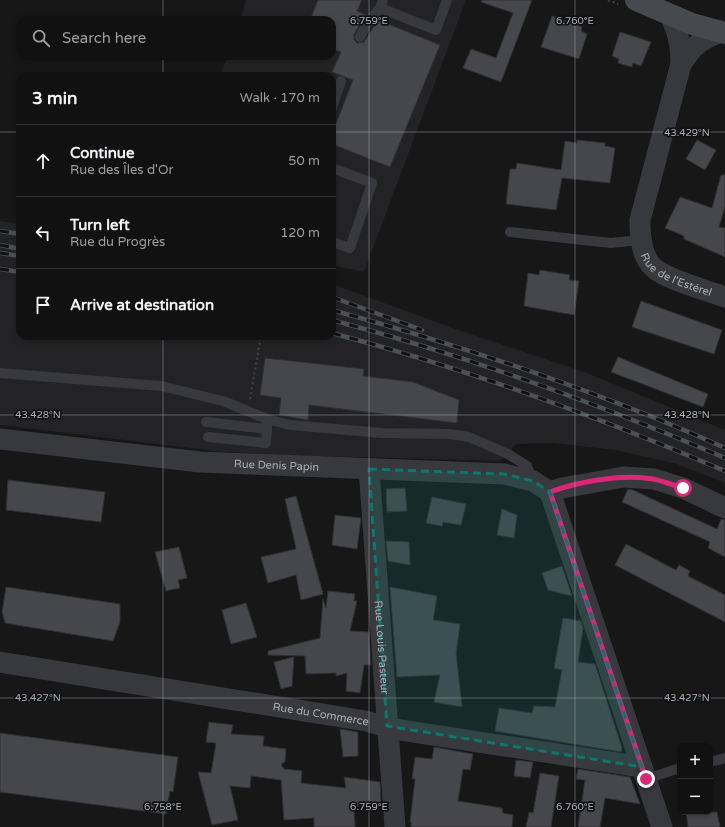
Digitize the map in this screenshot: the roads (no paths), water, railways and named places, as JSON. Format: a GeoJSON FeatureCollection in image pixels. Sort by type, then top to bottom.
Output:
{"type":"FeatureCollection","features":[{"type":"Feature","properties":{"kind":"main road"},"geometry":{"type":"LineString","coordinates":[[636,0],[670,6],[692,24],[724,30]]}},
{"type":"Feature","properties":{"kind":"street"},"geometry":{"type":"LineString","coordinates":[[640,240],[640,220],[681,64],[681,46],[670,6]]}},
{"type":"Feature","properties":{"kind":"street"},"geometry":{"type":"LineString","coordinates":[[681,64],[692,48],[706,38],[724,30]]}},
{"type":"Feature","properties":{"kind":"street","name":"Rue de l'Estérel"},"geometry":{"type":"LineString","coordinates":[[640,240],[646,256],[654,269],[676,279],[725,297]]}},
{"type":"Feature","properties":{"kind":"street","name":"Rue Denis Papin"},"geometry":{"type":"LineString","coordinates":[[0,439],[200,462],[504,474],[542,486]]}},
{"type":"Feature","properties":{"kind":"street","name":"Rue Louis Pasteur"},"geometry":{"type":"LineString","coordinates":[[369,469],[395,827]]}},
{"type":"Feature","properties":{"kind":"street"},"geometry":{"type":"LineString","coordinates":[[662,827],[542,486],[562,488],[624,476],[647,478],[683,488],[725,508]]}},
{"type":"Feature","properties":{"kind":"street","name":"Rue du Commerce"},"geometry":{"type":"LineString","coordinates":[[0,662],[387,726],[394,729],[644,773]]}},
{"type":"Feature","properties":{"kind":"lane"},"geometry":{"type":"LineString","coordinates":[[360,37],[366,25],[382,4],[436,30],[447,0]]}},
{"type":"Feature","properties":{"kind":"lane"},"geometry":{"type":"LineString","coordinates":[[336,96],[341,81]]}},
{"type":"Feature","properties":{"kind":"lane"},"geometry":{"type":"LineString","coordinates":[[336,170],[372,183],[350,248],[336,243]]}},
{"type":"Feature","properties":{"kind":"lane"},"geometry":{"type":"LineString","coordinates":[[510,232],[611,244],[640,240]]}},
{"type":"Feature","properties":{"kind":"lane"},"geometry":{"type":"LineString","coordinates":[[0,373],[161,386],[223,401],[290,425],[382,433],[449,434],[469,438],[508,454],[527,466],[542,486]]}},
{"type":"Feature","properties":{"kind":"lane"},"geometry":{"type":"LineString","coordinates":[[208,438],[266,443],[267,418]]}},
{"type":"Feature","properties":{"kind":"lane"},"geometry":{"type":"LineString","coordinates":[[206,422],[266,429]]}},
{"type":"Feature","properties":{"kind":"lane"},"geometry":{"type":"LineString","coordinates":[[713,761],[725,758]]}},
{"type":"Feature","properties":{"kind":"lane"},"geometry":{"type":"LineString","coordinates":[[644,773],[677,768]]}},
{"type":"Feature","properties":{"kind":"railway"},"geometry":{"type":"LineString","coordinates":[[0,231],[16,233]]}},
{"type":"Feature","properties":{"kind":"railway"},"geometry":{"type":"LineString","coordinates":[[0,245],[16,248]]}},
{"type":"Feature","properties":{"kind":"railway"},"geometry":{"type":"LineString","coordinates":[[0,253],[16,255]]}},
{"type":"Feature","properties":{"kind":"railway"},"geometry":{"type":"LineString","coordinates":[[0,269],[16,271]]}},
{"type":"Feature","properties":{"kind":"railway"},"geometry":{"type":"LineString","coordinates":[[336,298],[422,330]]}},
{"type":"Feature","properties":{"kind":"railway"},"geometry":{"type":"LineString","coordinates":[[336,311],[432,339],[580,389],[677,427],[725,448]]}},
{"type":"Feature","properties":{"kind":"railway"},"geometry":{"type":"LineString","coordinates":[[336,321],[432,349],[531,382],[629,418],[725,458]]}},
{"type":"Feature","properties":{"kind":"railway"},"geometry":{"type":"LineString","coordinates":[[336,334],[432,362],[531,395],[629,431],[725,471]]}}]}
